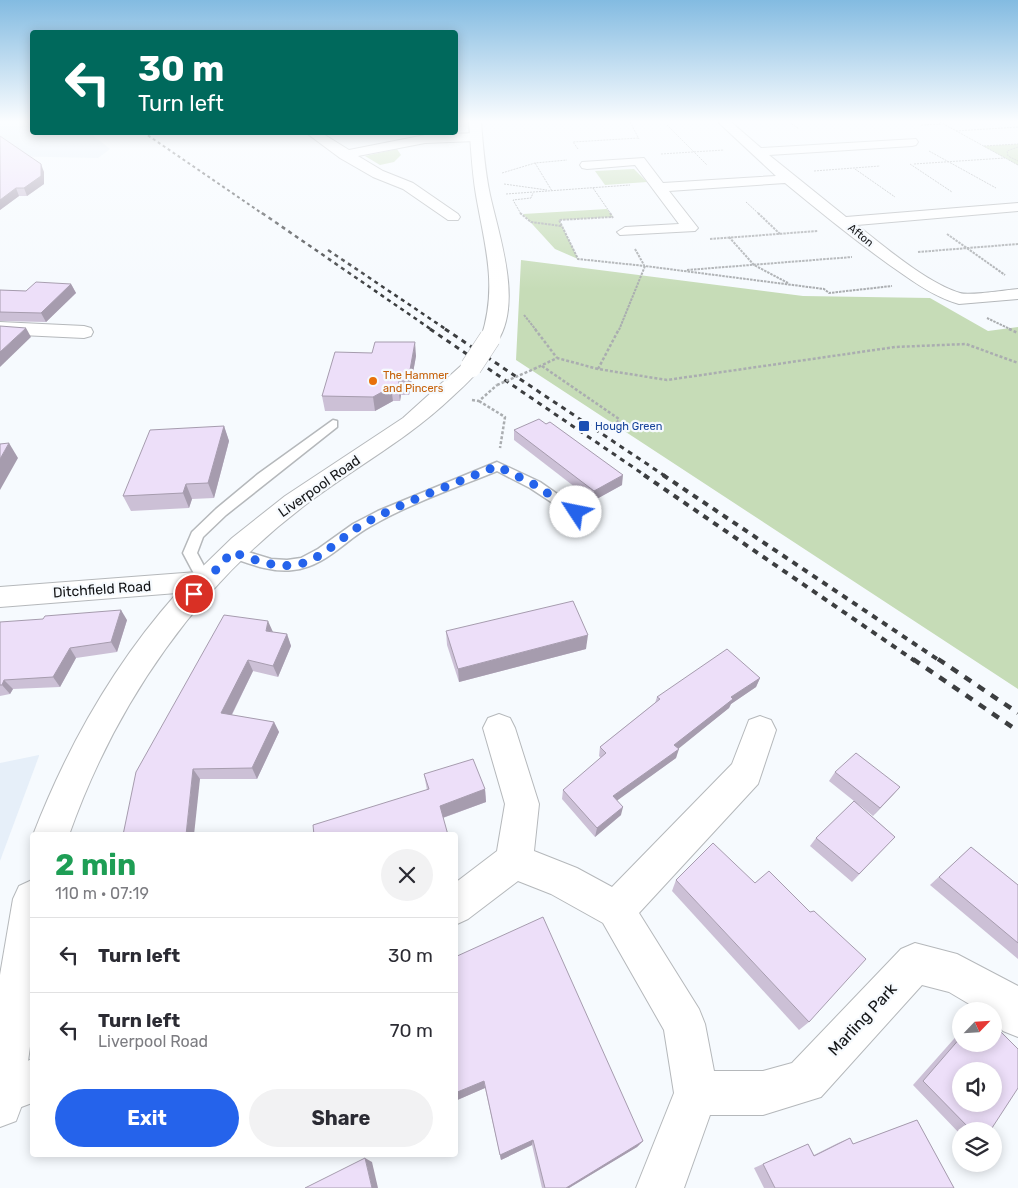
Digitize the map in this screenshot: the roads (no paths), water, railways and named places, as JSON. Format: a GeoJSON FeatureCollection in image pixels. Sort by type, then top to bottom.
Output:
{"type":"FeatureCollection","features":[{"type":"Feature","properties":{"kind":"street"},"geometry":{"type":"LineString","coordinates":[[387,177],[408,186],[437,205],[452,218]]}},
{"type":"Feature","properties":{"kind":"street","name":"Liverpool Road"},"geometry":{"type":"LineString","coordinates":[[52,832],[83,758],[119,695],[160,634],[205,581],[232,552],[304,495],[425,411],[471,367],[490,338],[498,315],[501,292],[499,268],[481,177]]}},
{"type":"Feature","properties":{"kind":"street"},"geometry":{"type":"LineString","coordinates":[[625,232],[690,228],[652,177]]}},
{"type":"Feature","properties":{"kind":"street"},"geometry":{"type":"LineString","coordinates":[[658,185],[788,179]]}},
{"type":"Feature","properties":{"kind":"street","name":"Afton"},"geometry":{"type":"LineString","coordinates":[[788,179],[885,255],[927,283],[959,299],[1018,294]]}},
{"type":"Feature","properties":{"kind":"street"},"geometry":{"type":"LineString","coordinates":[[437,205],[457,200]]}},
{"type":"Feature","properties":{"kind":"street"},"geometry":{"type":"LineString","coordinates":[[848,225],[1018,207]]}},
{"type":"Feature","properties":{"kind":"street"},"geometry":{"type":"LineString","coordinates":[[0,328],[84,332]]}},
{"type":"Feature","properties":{"kind":"street","name":"Ditchfield Road"},"geometry":{"type":"LineString","coordinates":[[0,597],[205,581]]}},
{"type":"Feature","properties":{"kind":"street"},"geometry":{"type":"LineString","coordinates":[[458,904],[514,860],[522,804],[499,728]]}},
{"type":"Feature","properties":{"kind":"street"},"geometry":{"type":"LineString","coordinates":[[616,910],[746,774],[760,730]]}},
{"type":"Feature","properties":{"kind":"street"},"geometry":{"type":"LineString","coordinates":[[514,860],[564,881],[616,910],[684,1024],[696,1093],[660,1188]]}},
{"type":"Feature","properties":{"kind":"street"},"geometry":{"type":"LineString","coordinates":[[11,1093],[30,917]]}},
{"type":"Feature","properties":{"kind":"street","name":"Marling Park"},"geometry":{"type":"LineString","coordinates":[[696,1093],[764,1094],[805,1081],[915,963],[957,974],[1003,1001],[1018,1016]]}},
{"type":"Feature","properties":{"kind":"lane"},"geometry":{"type":"LineString","coordinates":[[205,581],[190,553],[197,535],[263,477],[332,424]]}},
{"type":"Feature","properties":{"kind":"lane"},"geometry":{"type":"LineString","coordinates":[[232,552],[273,565],[296,565],[315,558],[347,533],[368,521],[497,466],[535,485],[576,512]]}},
{"type":"Feature","properties":{"kind":"railway"},"geometry":{"type":"LineString","coordinates":[[209,177],[263,214]]}},
{"type":"Feature","properties":{"kind":"railway"},"geometry":{"type":"LineString","coordinates":[[262,213],[432,330]]}},
{"type":"Feature","properties":{"kind":"railway"},"geometry":{"type":"LineString","coordinates":[[328,250],[447,330]]}},
{"type":"Feature","properties":{"kind":"railway"},"geometry":{"type":"LineString","coordinates":[[430,329],[646,476]]}},
{"type":"Feature","properties":{"kind":"railway"},"geometry":{"type":"LineString","coordinates":[[445,329],[665,476]]}},
{"type":"Feature","properties":{"kind":"railway"},"geometry":{"type":"LineString","coordinates":[[644,475],[915,661]]}},
{"type":"Feature","properties":{"kind":"railway"},"geometry":{"type":"LineString","coordinates":[[663,475],[940,661]]}},
{"type":"Feature","properties":{"kind":"railway"},"geometry":{"type":"LineString","coordinates":[[913,659],[1018,731]]}},
{"type":"Feature","properties":{"kind":"railway"},"geometry":{"type":"LineString","coordinates":[[938,659],[1018,713]]}},
{"type":"Feature","properties":{"kind":"place","name":"The Hammer and Pincers"},"geometry":{"type":"Point","coordinates":[373,381]}},
{"type":"Feature","properties":{"kind":"place","name":"Hough Green"},"geometry":{"type":"Point","coordinates":[584,426]}}]}
